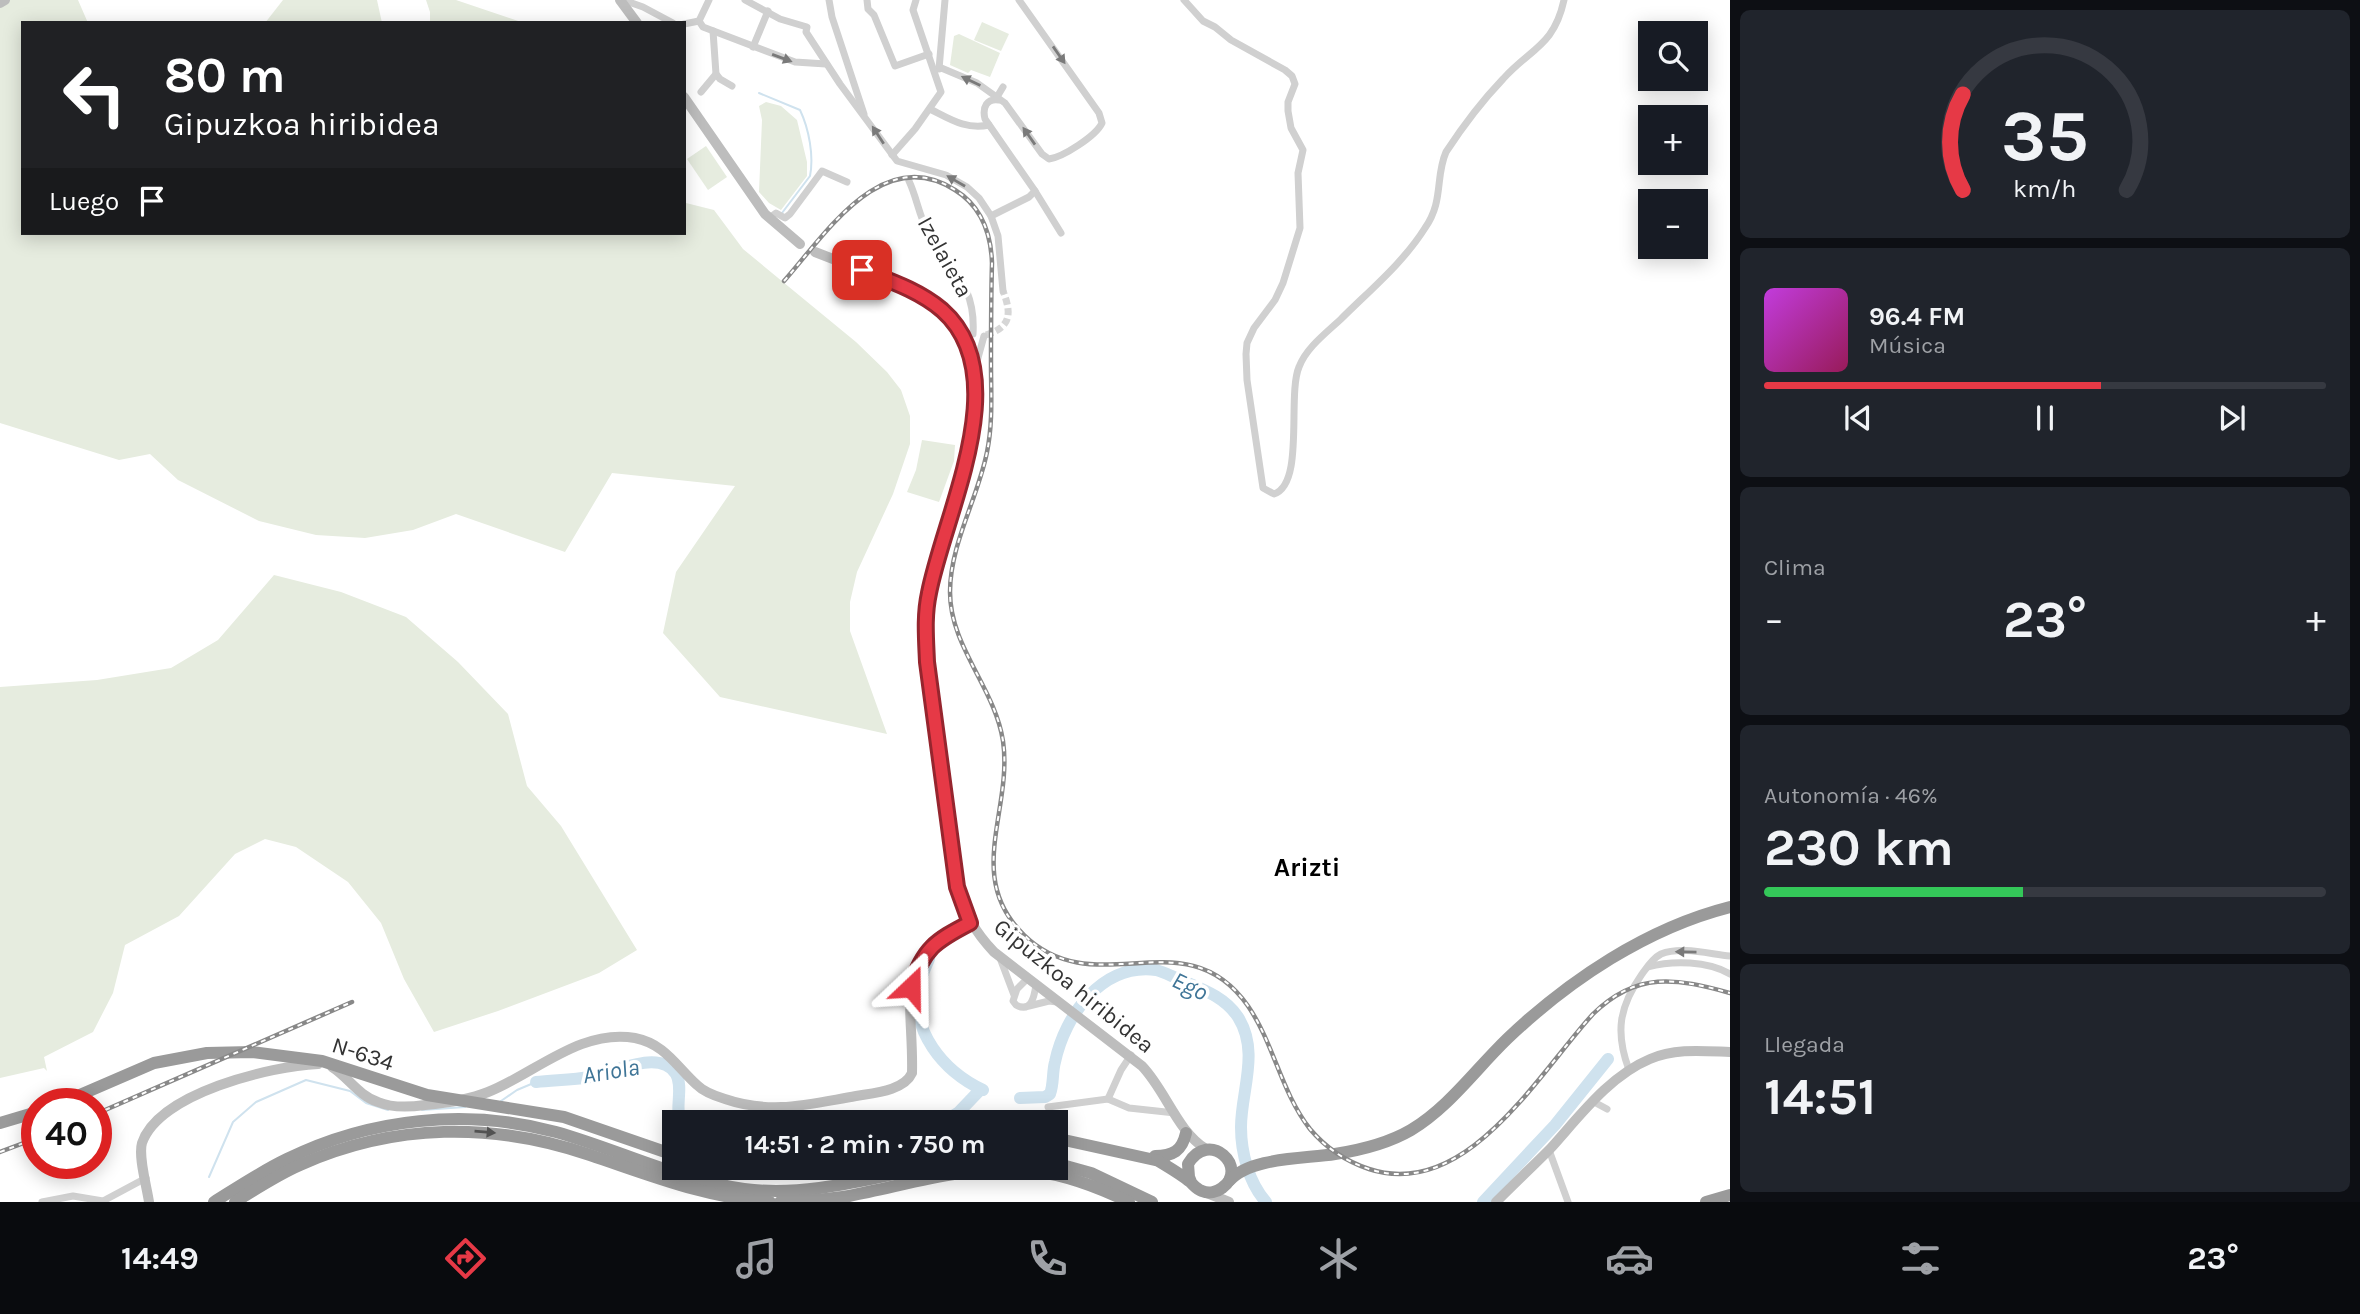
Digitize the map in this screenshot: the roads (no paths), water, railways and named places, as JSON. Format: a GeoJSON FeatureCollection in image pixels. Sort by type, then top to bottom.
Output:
{"type":"FeatureCollection","features":[{"type":"Feature","properties":{"kind":"highway"},"geometry":{"type":"LineString","coordinates":[[1157,1160],[1195,1187],[1207,1192],[1219,1190],[1247,1166],[1354,1151],[1392,1140],[1422,1123],[1453,1097],[1505,1041],[1580,979],[1634,946],[1730,907]]}},
{"type":"Feature","properties":{"kind":"highway","name":"N-634"},"geometry":{"type":"LineString","coordinates":[[96,1088],[135,1071],[174,1059],[233,1051],[298,1057],[322,1061],[427,1096],[537,1112],[602,1129],[662,1151]]}},
{"type":"Feature","properties":{"kind":"highway"},"geometry":{"type":"LineString","coordinates":[[0,1123],[21,1117]]}},
{"type":"Feature","properties":{"kind":"highway"},"geometry":{"type":"LineString","coordinates":[[214,1202],[288,1159],[323,1143],[393,1125],[454,1119],[500,1121],[557,1132],[662,1168]]}},
{"type":"Feature","properties":{"kind":"highway"},"geometry":{"type":"LineString","coordinates":[[235,1202],[298,1166],[361,1143],[395,1135],[453,1130],[531,1138],[710,1195],[770,1202]]}},
{"type":"Feature","properties":{"kind":"highway"},"geometry":{"type":"LineString","coordinates":[[1138,1155],[1172,1155],[1182,1146],[1186,1131]]}},
{"type":"Feature","properties":{"kind":"highway"},"geometry":{"type":"LineString","coordinates":[[1068,1141],[1174,1164],[1189,1161],[1206,1149],[1213,1149],[1247,1166]]}},
{"type":"Feature","properties":{"kind":"highway"},"geometry":{"type":"LineString","coordinates":[[1226,1156],[1231,1168],[1227,1184]]}},
{"type":"Feature","properties":{"kind":"highway"},"geometry":{"type":"LineString","coordinates":[[1189,1161],[1191,1182]]}},
{"type":"Feature","properties":{"kind":"highway"},"geometry":{"type":"LineString","coordinates":[[1068,1167],[1091,1173],[1152,1202]]}},
{"type":"Feature","properties":{"kind":"highway"},"geometry":{"type":"LineString","coordinates":[[780,1202],[847,1196],[955,1173],[995,1169],[1051,1174],[1088,1184],[1129,1202]]}},
{"type":"Feature","properties":{"kind":"highway"},"geometry":{"type":"LineString","coordinates":[[703,1180],[747,1189],[813,1190],[863,1180]]}},
{"type":"Feature","properties":{"kind":"highway"},"geometry":{"type":"LineString","coordinates":[[1706,1202],[1730,1195]]}},
{"type":"Feature","properties":{"kind":"street"},"geometry":{"type":"LineString","coordinates":[[0,3],[5,0]]}},
{"type":"Feature","properties":{"kind":"street"},"geometry":{"type":"LineString","coordinates":[[699,21],[709,0]]}},
{"type":"Feature","properties":{"kind":"street"},"geometry":{"type":"LineString","coordinates":[[746,0],[764,6],[780,19],[807,27],[806,32],[826,64],[897,161],[939,172],[957,180],[979,198],[991,216],[999,244],[1003,291]]}},
{"type":"Feature","properties":{"kind":"street"},"geometry":{"type":"LineString","coordinates":[[867,0],[868,9],[874,15],[895,66],[929,54]]}},
{"type":"Feature","properties":{"kind":"street"},"geometry":{"type":"LineString","coordinates":[[916,0],[913,10],[929,54],[937,64],[978,83],[1010,108],[1042,154],[1049,159],[1063,154],[1093,135],[1102,123],[1099,113],[1019,0]]}},
{"type":"Feature","properties":{"kind":"street"},"geometry":{"type":"LineString","coordinates":[[892,155],[941,92],[937,64],[945,0]]}},
{"type":"Feature","properties":{"kind":"street"},"geometry":{"type":"LineString","coordinates":[[1184,0],[1203,21],[1285,70],[1292,76],[1295,84],[1288,102],[1288,111],[1291,128],[1303,150],[1298,173],[1300,228],[1279,292],[1254,328],[1247,343],[1246,354],[1247,380],[1259,447],[1260,480],[1263,488],[1274,494],[1284,488],[1291,470],[1295,380],[1305,356],[1409,251],[1426,228],[1438,204],[1446,152],[1504,78],[1544,44],[1553,32],[1564,0]]}},
{"type":"Feature","properties":{"kind":"street"},"geometry":{"type":"LineString","coordinates":[[829,1],[864,114]]}},
{"type":"Feature","properties":{"kind":"street"},"geometry":{"type":"LineString","coordinates":[[621,2],[635,21]]}},
{"type":"Feature","properties":{"kind":"street"},"geometry":{"type":"LineString","coordinates":[[621,2],[643,7],[669,21]]}},
{"type":"Feature","properties":{"kind":"street"},"geometry":{"type":"LineString","coordinates":[[753,47],[764,6]]}},
{"type":"Feature","properties":{"kind":"street"},"geometry":{"type":"LineString","coordinates":[[686,24],[699,21]]}},
{"type":"Feature","properties":{"kind":"street"},"geometry":{"type":"LineString","coordinates":[[699,21],[700,25],[713,31],[795,62],[826,64]]}},
{"type":"Feature","properties":{"kind":"street"},"geometry":{"type":"LineString","coordinates":[[713,31],[716,74],[732,86]]}},
{"type":"Feature","properties":{"kind":"street"},"geometry":{"type":"LineString","coordinates":[[701,92],[716,74]]}},
{"type":"Feature","properties":{"kind":"street"},"geometry":{"type":"LineString","coordinates":[[999,99],[1003,87]]}},
{"type":"Feature","properties":{"kind":"street"},"geometry":{"type":"LineString","coordinates":[[999,99],[992,100],[985,107],[984,116],[1061,233]]}},
{"type":"Feature","properties":{"kind":"street"},"geometry":{"type":"LineString","coordinates":[[686,100],[769,218],[800,244]]}},
{"type":"Feature","properties":{"kind":"street"},"geometry":{"type":"LineString","coordinates":[[930,109],[966,126],[989,124]]}},
{"type":"Feature","properties":{"kind":"street"},"geometry":{"type":"LineString","coordinates":[[769,218],[776,213],[785,218],[790,214],[822,171],[846,182]]}},
{"type":"Feature","properties":{"kind":"street","name":"Izelaieta"},"geometry":{"type":"LineString","coordinates":[[909,181],[928,231],[968,292],[973,309],[972,334]]}},
{"type":"Feature","properties":{"kind":"street"},"geometry":{"type":"LineString","coordinates":[[991,216],[1029,197],[1035,191]]}},
{"type":"Feature","properties":{"kind":"street","name":"Gipuzkoa hiribidea"},"geometry":{"type":"LineString","coordinates":[[815,252],[914,290],[944,312],[958,328],[973,361],[975,376],[972,428],[967,457],[929,590],[925,627],[927,662],[957,887],[970,923],[1000,957],[1067,1010],[1131,1055],[1153,1077],[1186,1131]]}},
{"type":"Feature","properties":{"kind":"street"},"geometry":{"type":"LineString","coordinates":[[958,328],[984,337]]}},
{"type":"Feature","properties":{"kind":"street"},"geometry":{"type":"LineString","coordinates":[[958,328],[966,337],[984,337]]}},
{"type":"Feature","properties":{"kind":"street"},"geometry":{"type":"LineString","coordinates":[[975,376],[978,351],[984,337]]}},
{"type":"Feature","properties":{"kind":"street"},"geometry":{"type":"LineString","coordinates":[[149,1202],[141,1146],[147,1132],[158,1119],[217,1085],[308,1064],[324,1063],[335,1069],[377,1102],[417,1106],[464,1100],[488,1092],[591,1042],[631,1037],[662,1048],[698,1086],[712,1095],[751,1107],[786,1109],[879,1092],[902,1085],[912,1073],[910,1000],[911,987],[919,963],[931,947],[970,923]]}},
{"type":"Feature","properties":{"kind":"street"},"geometry":{"type":"LineString","coordinates":[[1626,1072],[1620,1035],[1622,1013],[1637,983],[1654,958],[1663,954],[1690,951],[1730,956]]}},
{"type":"Feature","properties":{"kind":"street"},"geometry":{"type":"LineString","coordinates":[[1662,964],[1660,959],[1663,954]]}},
{"type":"Feature","properties":{"kind":"street"},"geometry":{"type":"LineString","coordinates":[[1000,957],[1016,1005],[1024,1008],[1049,1001],[1057,1002]]}},
{"type":"Feature","properties":{"kind":"street"},"geometry":{"type":"LineString","coordinates":[[1648,967],[1662,964],[1715,967],[1730,974]]}},
{"type":"Feature","properties":{"kind":"street"},"geometry":{"type":"LineString","coordinates":[[1014,995],[1017,989],[1031,982],[1034,998],[1028,1006]]}},
{"type":"Feature","properties":{"kind":"street"},"geometry":{"type":"LineString","coordinates":[[1496,1202],[1594,1101],[1626,1072],[1651,1058],[1670,1053],[1730,1052]]}},
{"type":"Feature","properties":{"kind":"street"},"geometry":{"type":"LineString","coordinates":[[1108,1099],[1131,1055]]}},
{"type":"Feature","properties":{"kind":"street"},"geometry":{"type":"LineString","coordinates":[[1048,1107],[1108,1099],[1129,1108],[1176,1113]]}},
{"type":"Feature","properties":{"kind":"street"},"geometry":{"type":"LineString","coordinates":[[1594,1101],[1607,1109]]}},
{"type":"Feature","properties":{"kind":"street"},"geometry":{"type":"LineString","coordinates":[[1186,1131],[1206,1149]]}},
{"type":"Feature","properties":{"kind":"street"},"geometry":{"type":"LineString","coordinates":[[1186,1131],[1189,1161]]}},
{"type":"Feature","properties":{"kind":"street"},"geometry":{"type":"LineString","coordinates":[[1549,1150],[1568,1202]]}},
{"type":"Feature","properties":{"kind":"street"},"geometry":{"type":"LineString","coordinates":[[42,1202],[73,1196],[103,1201],[146,1178]]}},
{"type":"Feature","properties":{"kind":"street"},"geometry":{"type":"LineString","coordinates":[[1227,1184],[1230,1202]]}},
{"type":"Feature","properties":{"kind":"street"},"geometry":{"type":"LineString","coordinates":[[1207,1192],[1230,1202]]}},
{"type":"Feature","properties":{"kind":"waterway"},"geometry":{"type":"LineString","coordinates":[[759,93],[800,110],[810,143],[810,176],[782,213]]}},
{"type":"Feature","properties":{"kind":"waterway","name":"Ego"},"geometry":{"type":"LineString","coordinates":[[929,959],[920,982],[918,1002],[925,1033],[943,1061],[968,1082],[983,1090]]}},
{"type":"Feature","properties":{"kind":"waterway","name":"Ego"},"geometry":{"type":"LineString","coordinates":[[1020,1098],[1045,1097],[1050,1094],[1060,1044],[1077,1010],[1089,996],[1119,975],[1137,970],[1165,973],[1220,999],[1233,1010],[1244,1030],[1249,1058],[1241,1127],[1243,1147],[1251,1177],[1266,1202]]}},
{"type":"Feature","properties":{"kind":"waterway","name":"Ego"},"geometry":{"type":"LineString","coordinates":[[1483,1202],[1555,1125],[1608,1059]]}},
{"type":"Feature","properties":{"kind":"waterway","name":"Ariola"},"geometry":{"type":"LineString","coordinates":[[536,1082],[590,1077],[636,1064],[659,1063],[669,1066],[676,1074],[678,1110]]}},
{"type":"Feature","properties":{"kind":"waterway"},"geometry":{"type":"LineString","coordinates":[[209,1177],[233,1122],[256,1102],[306,1080],[350,1091],[366,1103],[388,1110]]}},
{"type":"Feature","properties":{"kind":"waterway"},"geometry":{"type":"LineString","coordinates":[[501,1101],[536,1082]]}},
{"type":"Feature","properties":{"kind":"waterway","name":"Ariola"},"geometry":{"type":"LineString","coordinates":[[961,1110],[980,1090]]}},
{"type":"Feature","properties":{"kind":"waterway"},"geometry":{"type":"LineString","coordinates":[[422,1110],[465,1107]]}},
{"type":"Feature","properties":{"kind":"tunnel"},"geometry":{"type":"LineString","coordinates":[[986,335],[1000,328],[1007,319],[1008,306],[1003,291]]}},
{"type":"Feature","properties":{"kind":"railway"},"geometry":{"type":"LineString","coordinates":[[784,281],[837,220],[858,201],[880,186],[903,178],[928,179],[955,190],[972,204],[987,231],[992,263],[990,430],[983,469],[959,539],[950,592],[957,631],[991,703],[1003,741],[1004,767],[994,866],[997,890],[1006,913],[1024,935],[1052,954],[1081,963],[1168,962],[1197,967],[1223,980],[1248,1006],[1257,1021],[1292,1100],[1316,1136],[1336,1153],[1360,1166],[1404,1174],[1437,1167],[1468,1150],[1497,1126],[1524,1098],[1593,1014],[1625,990],[1658,982],[1675,982],[1730,993]]}},
{"type":"Feature","properties":{"kind":"railway"},"geometry":{"type":"LineString","coordinates":[[112,1107],[352,1002]]}},
{"type":"Feature","properties":{"kind":"railway"},"geometry":{"type":"LineString","coordinates":[[0,1152],[21,1144]]}},
{"type":"Feature","properties":{"kind":"district","name":"Arizti"},"geometry":{"type":"Point","coordinates":[1307,867]}}]}
